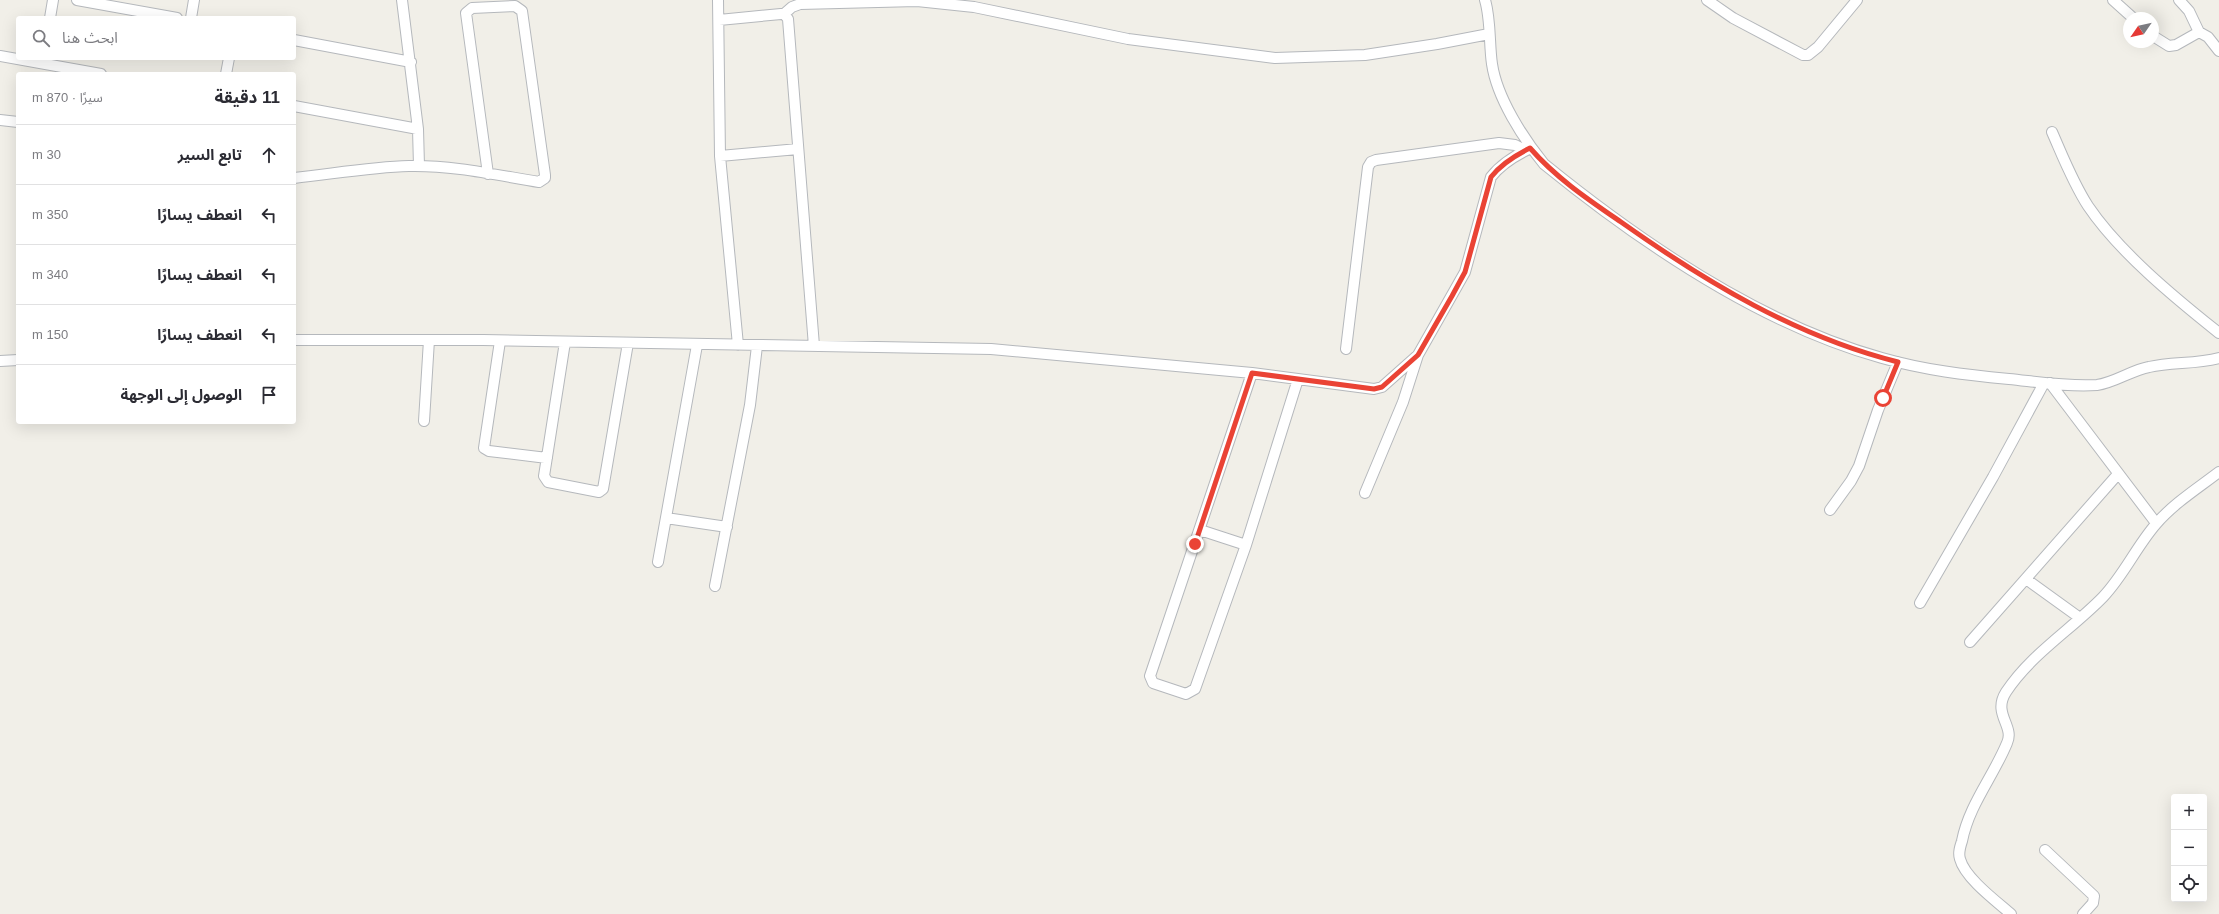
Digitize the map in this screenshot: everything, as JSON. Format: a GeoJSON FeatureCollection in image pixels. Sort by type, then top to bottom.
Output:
{"type":"FeatureCollection","features":[{"type":"Feature","properties":{"kind":"street"},"geometry":{"type":"LineString","coordinates":[[50,16],[53,0]]}},
{"type":"Feature","properties":{"kind":"street"},"geometry":{"type":"LineString","coordinates":[[77,0],[166,16]]}},
{"type":"Feature","properties":{"kind":"street"},"geometry":{"type":"LineString","coordinates":[[191,16],[194,0]]}},
{"type":"Feature","properties":{"kind":"street"},"geometry":{"type":"LineString","coordinates":[[402,0],[411,62],[418,129],[419,166]]}},
{"type":"Feature","properties":{"kind":"street"},"geometry":{"type":"LineString","coordinates":[[718,0],[720,156],[738,345]]}},
{"type":"Feature","properties":{"kind":"street"},"geometry":{"type":"LineString","coordinates":[[971,0],[981,9]]}},
{"type":"Feature","properties":{"kind":"street"},"geometry":{"type":"LineString","coordinates":[[1707,0],[1718,3],[1733,18],[1803,55],[1808,55],[1818,47],[1857,0]]}},
{"type":"Feature","properties":{"kind":"street"},"geometry":{"type":"LineString","coordinates":[[2113,0],[2126,12]]}},
{"type":"Feature","properties":{"kind":"street"},"geometry":{"type":"LineString","coordinates":[[2179,0],[2189,11],[2199,32]]}},
{"type":"Feature","properties":{"kind":"street"},"geometry":{"type":"LineString","coordinates":[[719,20],[784,14],[792,7],[800,4],[917,1],[981,9],[1128,39],[1275,58],[1365,55],[1489,34]]}},
{"type":"Feature","properties":{"kind":"street"},"geometry":{"type":"LineString","coordinates":[[1486,1],[1492,65],[1497,85],[1528,149],[1562,179],[1656,246],[1697,273],[1748,303],[1815,335],[1898,362],[1964,375],[2047,383],[2105,384],[2129,372],[2149,367],[2219,358]]}},
{"type":"Feature","properties":{"kind":"street"},"geometry":{"type":"LineString","coordinates":[[296,178],[419,166],[464,169],[488,174],[539,182],[545,175],[522,11],[515,6],[472,8],[466,13],[488,174]]}},
{"type":"Feature","properties":{"kind":"street"},"geometry":{"type":"LineString","coordinates":[[784,14],[788,19],[814,346]]}},
{"type":"Feature","properties":{"kind":"street"},"geometry":{"type":"LineString","coordinates":[[2159,40],[2169,46],[2176,45],[2199,32],[2204,33],[2218,46]]}},
{"type":"Feature","properties":{"kind":"street"},"geometry":{"type":"LineString","coordinates":[[296,40],[411,62]]}},
{"type":"Feature","properties":{"kind":"street"},"geometry":{"type":"LineString","coordinates":[[0,56],[16,59]]}},
{"type":"Feature","properties":{"kind":"street"},"geometry":{"type":"LineString","coordinates":[[21,60],[89,72]]}},
{"type":"Feature","properties":{"kind":"street"},"geometry":{"type":"LineString","coordinates":[[226,72],[229,60]]}},
{"type":"Feature","properties":{"kind":"street"},"geometry":{"type":"LineString","coordinates":[[47,65],[59,72]]}},
{"type":"Feature","properties":{"kind":"street"},"geometry":{"type":"LineString","coordinates":[[296,106],[418,129]]}},
{"type":"Feature","properties":{"kind":"street"},"geometry":{"type":"LineString","coordinates":[[0,120],[16,122]]}},
{"type":"Feature","properties":{"kind":"street"},"geometry":{"type":"LineString","coordinates":[[2052,132],[2081,194],[2104,226],[2136,260],[2219,333]]}},
{"type":"Feature","properties":{"kind":"street"},"geometry":{"type":"LineString","coordinates":[[1346,349],[1367,174],[1371,162],[1376,160],[1499,143],[1515,145],[1528,149]]}},
{"type":"Feature","properties":{"kind":"street"},"geometry":{"type":"LineString","coordinates":[[720,156],[798,149]]}},
{"type":"Feature","properties":{"kind":"street"},"geometry":{"type":"LineString","coordinates":[[1365,493],[1403,402],[1418,355],[1465,272],[1491,177],[1496,170],[1528,149]]}},
{"type":"Feature","properties":{"kind":"street"},"geometry":{"type":"LineString","coordinates":[[296,340],[429,340],[992,349],[1252,373],[1378,389],[1398,374],[1418,355]]}},
{"type":"Feature","properties":{"kind":"street"},"geometry":{"type":"LineString","coordinates":[[424,421],[429,340]]}},
{"type":"Feature","properties":{"kind":"street"},"geometry":{"type":"LineString","coordinates":[[500,341],[484,448],[489,451],[547,458]]}},
{"type":"Feature","properties":{"kind":"street"},"geometry":{"type":"LineString","coordinates":[[565,342],[544,476],[548,482],[595,491],[603,489],[628,343]]}},
{"type":"Feature","properties":{"kind":"street"},"geometry":{"type":"LineString","coordinates":[[658,562],[697,345]]}},
{"type":"Feature","properties":{"kind":"street"},"geometry":{"type":"LineString","coordinates":[[715,586],[750,405],[757,346]]}},
{"type":"Feature","properties":{"kind":"street"},"geometry":{"type":"LineString","coordinates":[[0,361],[16,360]]}},
{"type":"Feature","properties":{"kind":"street"},"geometry":{"type":"LineString","coordinates":[[1830,510],[1852,481],[1859,466],[1878,410],[1898,362]]}},
{"type":"Feature","properties":{"kind":"street"},"geometry":{"type":"LineString","coordinates":[[1252,373],[1150,676],[1153,683],[1186,694],[1195,689],[1246,545],[1298,379]]}},
{"type":"Feature","properties":{"kind":"street"},"geometry":{"type":"LineString","coordinates":[[2047,383],[2156,523]]}},
{"type":"Feature","properties":{"kind":"street"},"geometry":{"type":"LineString","coordinates":[[1920,603],[2047,383]]}},
{"type":"Feature","properties":{"kind":"street"},"geometry":{"type":"LineString","coordinates":[[2010,914],[1971,877],[1963,866],[1959,854],[1964,829],[1978,796],[2008,742],[2008,731],[2000,709],[2006,692],[2037,657],[2102,598],[2118,579],[2156,523],[2219,472]]}},
{"type":"Feature","properties":{"kind":"street"},"geometry":{"type":"LineString","coordinates":[[1970,642],[2118,474]]}},
{"type":"Feature","properties":{"kind":"street"},"geometry":{"type":"LineString","coordinates":[[666,518],[727,527]]}},
{"type":"Feature","properties":{"kind":"street"},"geometry":{"type":"LineString","coordinates":[[1200,530],[1246,545]]}},
{"type":"Feature","properties":{"kind":"street"},"geometry":{"type":"LineString","coordinates":[[2026,579],[2080,618]]}},
{"type":"Feature","properties":{"kind":"street"},"geometry":{"type":"LineString","coordinates":[[2046,850],[2094,896],[2093,903],[2083,914]]}},
{"type":"Feature","properties":{"kind":"route"},"geometry":{"type":"LineString","coordinates":[[1195,544],[1252,373],[1374,389],[1382,387],[1418,355],[1465,272],[1491,177],[1496,170],[1530,148],[1544,164],[1562,179],[1610,214],[1697,273],[1748,303],[1815,335],[1880,358],[1898,362],[1883,398]]}}]}
